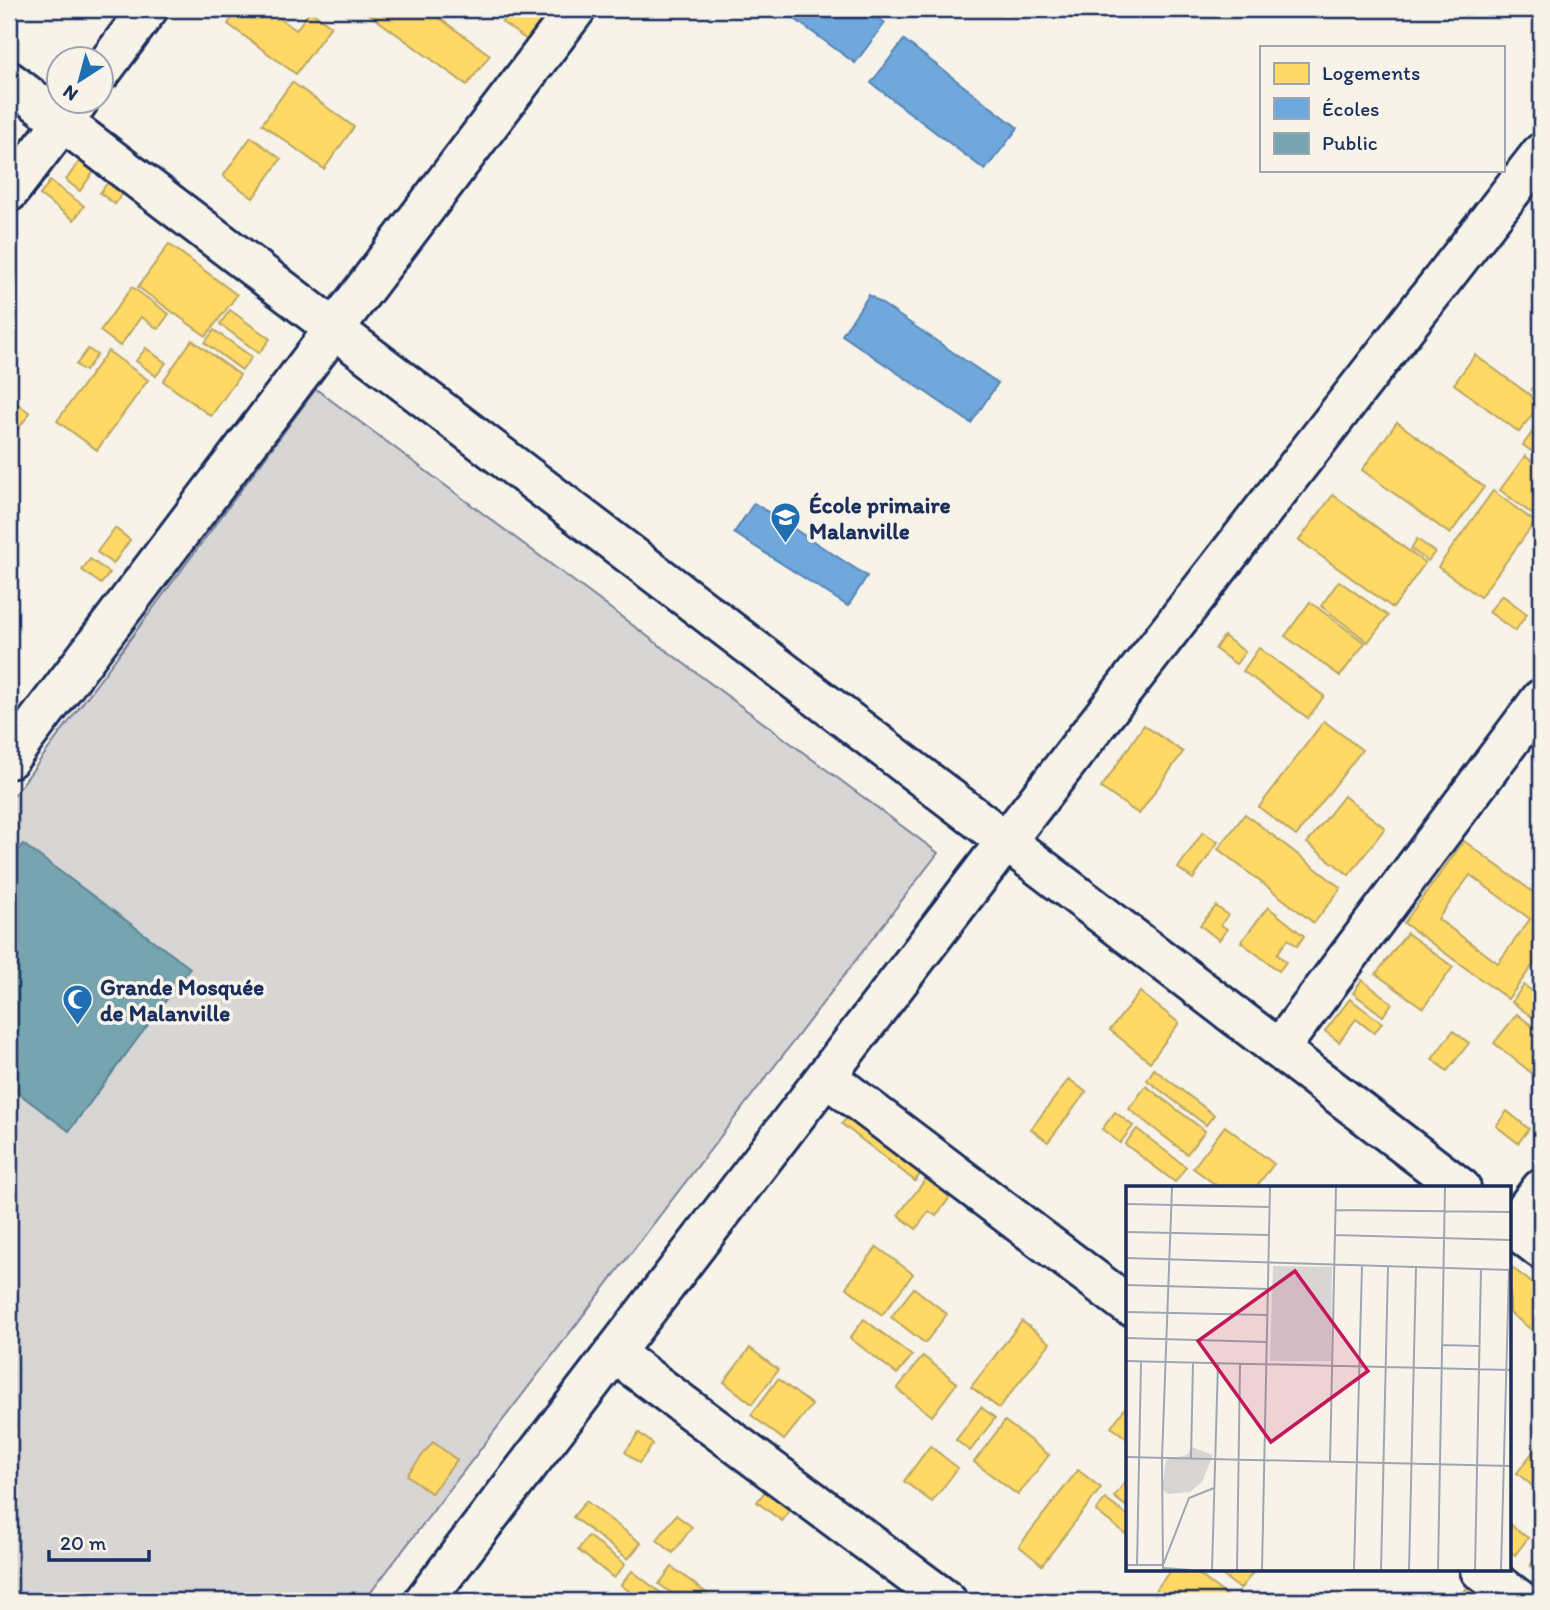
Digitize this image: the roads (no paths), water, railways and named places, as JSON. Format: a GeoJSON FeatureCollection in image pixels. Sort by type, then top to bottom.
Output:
{"type":"FeatureCollection","features":[{"type":"Feature","properties":{"kind":"street"},"geometry":{"type":"LineString","coordinates":[[116,52],[148,9]]}},
{"type":"Feature","properties":{"kind":"street"},"geometry":{"type":"LineString","coordinates":[[9,759],[576,9]]}},
{"type":"Feature","properties":{"kind":"street"},"geometry":{"type":"LineString","coordinates":[[9,81],[46,100]]}},
{"type":"Feature","properties":{"kind":"street"},"geometry":{"type":"LineString","coordinates":[[9,192],[68,116]]}},
{"type":"Feature","properties":{"kind":"street"},"geometry":{"type":"LineString","coordinates":[[76,116],[334,328],[1458,1186]]}},
{"type":"Feature","properties":{"kind":"street"},"geometry":{"type":"LineString","coordinates":[[424,1601],[828,1077],[1006,841],[1541,153]]}},
{"type":"Feature","properties":{"kind":"street"},"geometry":{"type":"LineString","coordinates":[[1279,1049],[1541,699]]}},
{"type":"Feature","properties":{"kind":"street"},"geometry":{"type":"LineString","coordinates":[[828,1077],[1126,1302]]}},
{"type":"Feature","properties":{"kind":"street"},"geometry":{"type":"LineString","coordinates":[[1521,1234],[1541,1189]]}},
{"type":"Feature","properties":{"kind":"street"},"geometry":{"type":"LineString","coordinates":[[614,1353],[947,1601]]}},
{"type":"Feature","properties":{"kind":"street"},"geometry":{"type":"LineString","coordinates":[[1483,1572],[1521,1601]]}},
{"type":"Feature","properties":{"kind":"place","name":"École primaire Malanville"},"geometry":{"type":"Point","coordinates":[786,545]}},
{"type":"Feature","properties":{"kind":"place","name":"Grande Mosquée de Malanville"},"geometry":{"type":"Point","coordinates":[77,1027]}}]}
